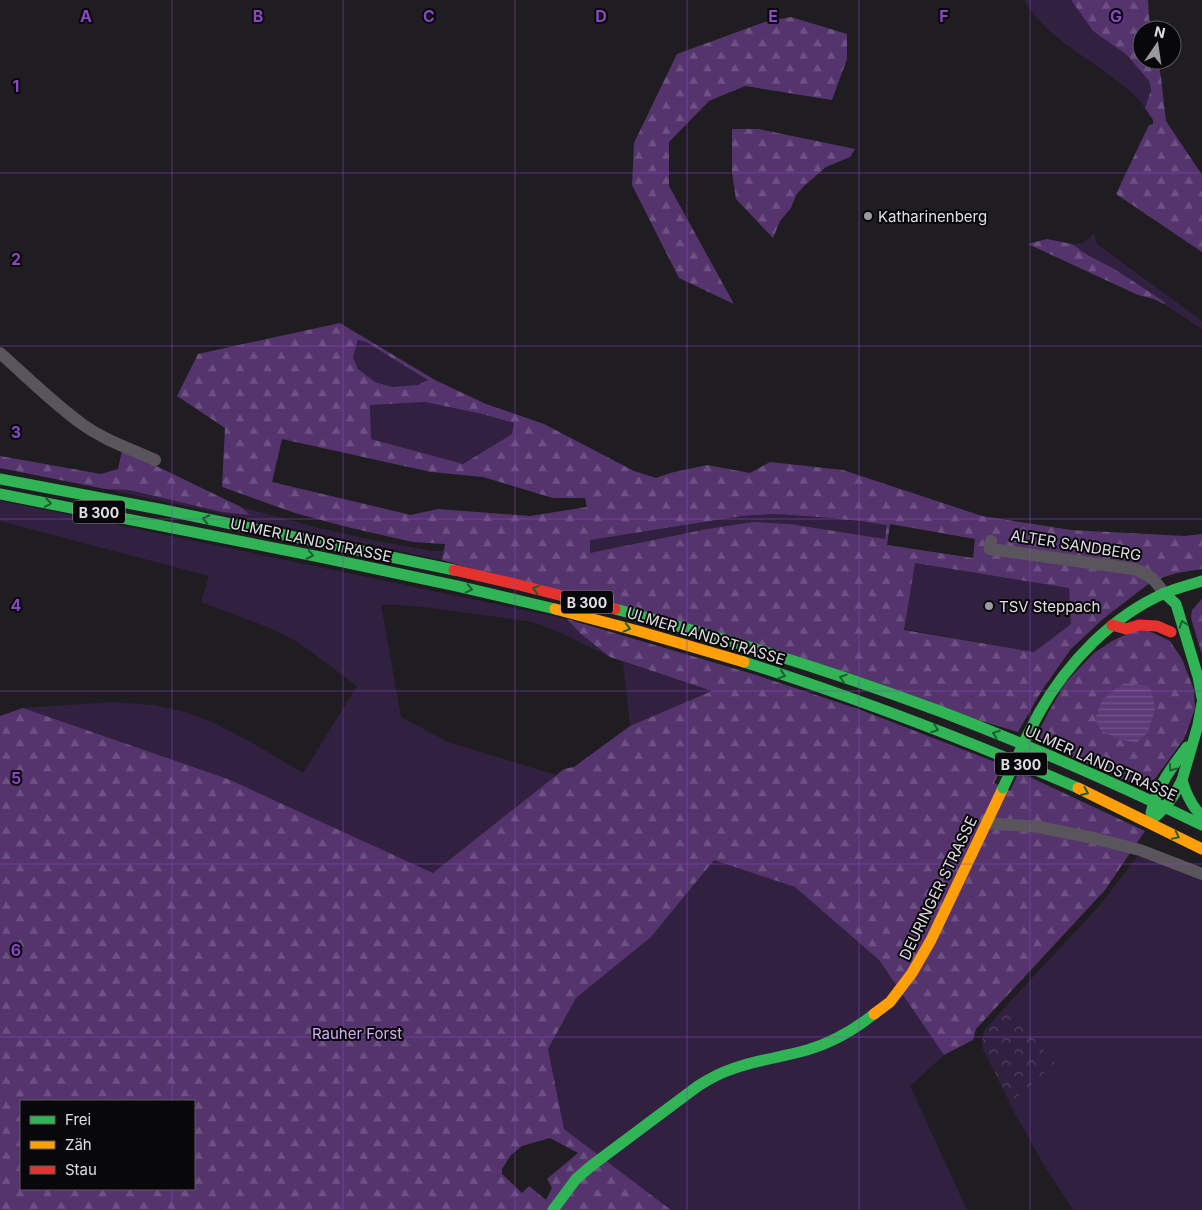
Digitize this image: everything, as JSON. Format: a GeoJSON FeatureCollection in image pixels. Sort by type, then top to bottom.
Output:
{"type":"FeatureCollection","features":[{"type":"Feature","properties":{"kind":"main road","name":"ULMER LANDSTRASSE"},"geometry":{"type":"LineString","coordinates":[[0,479],[102,497],[441,568],[517,585],[664,623],[802,664],[941,712],[1038,750],[1202,825]]}},
{"type":"Feature","properties":{"kind":"main road","name":"ULMER LANDSTRASSE"},"geometry":{"type":"LineString","coordinates":[[0,494],[253,543],[439,582],[514,599],[660,637],[788,676],[936,729],[1090,794],[1202,848]]}},
{"type":"Feature","properties":{"kind":"main road","name":"DEURINGER STRASSE"},"geometry":{"type":"LineString","coordinates":[[553,1210],[576,1179],[591,1166],[698,1086],[734,1068],[808,1050],[833,1040],[858,1027],[890,1002],[912,973],[931,940],[1024,742],[1049,694],[1070,665],[1095,639],[1112,625],[1162,590],[1202,582]]}},
{"type":"Feature","properties":{"kind":"main road"},"geometry":{"type":"LineString","coordinates":[[1162,590],[1165,613],[1171,632],[1192,660]]}},
{"type":"Feature","properties":{"kind":"main road"},"geometry":{"type":"LineString","coordinates":[[1162,590],[1176,604],[1188,640],[1202,698]]}},
{"type":"Feature","properties":{"kind":"main road"},"geometry":{"type":"LineString","coordinates":[[1112,625],[1126,628],[1139,625],[1157,626],[1171,632]]}},
{"type":"Feature","properties":{"kind":"main road"},"geometry":{"type":"LineString","coordinates":[[1149,823],[1165,807],[1182,780],[1198,725],[1202,703]]}},
{"type":"Feature","properties":{"kind":"main road"},"geometry":{"type":"LineString","coordinates":[[1149,823],[1153,802],[1162,782],[1194,737]]}},
{"type":"Feature","properties":{"kind":"main road"},"geometry":{"type":"LineString","coordinates":[[1182,780],[1190,802],[1202,816]]}},
{"type":"Feature","properties":{"kind":"street"},"geometry":{"type":"LineString","coordinates":[[0,352],[83,425],[155,460]]}},
{"type":"Feature","properties":{"kind":"street","name":"ALTER SANDBERG"},"geometry":{"type":"LineString","coordinates":[[991,540],[990,549],[1134,568],[1146,573],[1156,581],[1162,590]]}},
{"type":"Feature","properties":{"kind":"street"},"geometry":{"type":"LineString","coordinates":[[986,823],[1039,827],[1094,838],[1140,850],[1202,874]]}},
{"type":"Feature","properties":{"kind":"green space"},"geometry":{"type":"Polygon","coordinates":[[[1025,0],[1071,0],[1093,31],[1127,55],[1132,61],[1132,70],[1140,70],[1149,81],[1151,90],[1145,108],[1125,87],[1054,35],[1033,13],[1025,0]]]}},
{"type":"Feature","properties":{"kind":"green space"},"geometry":{"type":"Polygon","coordinates":[[[1071,0],[1148,0],[1149,20],[1132,20],[1132,61],[1127,55],[1093,31],[1071,0]]]}},
{"type":"Feature","properties":{"kind":"green space"},"geometry":{"type":"Polygon","coordinates":[[[791,17],[847,34],[847,59],[832,100],[745,86],[709,101],[669,142],[669,186],[734,304],[679,278],[632,185],[634,143],[677,54],[765,22],[791,17]]]}},
{"type":"Feature","properties":{"kind":"green space"},"geometry":{"type":"Polygon","coordinates":[[[1140,70],[1160,70],[1166,121],[1202,175],[1202,252],[1116,194],[1149,125],[1153,124],[1153,120],[1145,108],[1151,90],[1149,81],[1140,70]]]}},
{"type":"Feature","properties":{"kind":"green space"},"geometry":{"type":"Polygon","coordinates":[[[732,129],[759,129],[855,149],[850,157],[826,167],[804,186],[796,195],[791,208],[780,221],[773,238],[736,199],[732,172],[732,129]]]}},
{"type":"Feature","properties":{"kind":"green space"},"geometry":{"type":"Polygon","coordinates":[[[1094,234],[1097,244],[1202,321],[1202,329],[1116,270],[1072,244],[1083,243],[1094,234]]]}},
{"type":"Feature","properties":{"kind":"green space"},"geometry":{"type":"Polygon","coordinates":[[[1047,239],[1072,244],[1166,303],[1164,304],[1138,295],[1028,244],[1047,239]]]}},
{"type":"Feature","properties":{"kind":"green space"},"geometry":{"type":"Polygon","coordinates":[[[340,323],[435,380],[486,404],[544,424],[634,471],[656,478],[707,465],[750,473],[770,462],[843,470],[982,516],[1071,530],[1185,536],[1202,534],[1202,569],[1177,573],[1147,585],[1103,619],[1071,649],[1042,690],[1018,732],[442,560],[445,544],[413,542],[351,528],[295,513],[222,487],[225,428],[177,396],[198,354],[340,323]],[[358,340],[353,357],[358,369],[375,382],[392,387],[418,385],[428,380],[366,342],[358,340]],[[425,402],[370,405],[371,439],[463,464],[512,434],[514,423],[425,402]],[[282,439],[272,482],[411,515],[438,509],[530,516],[587,507],[585,498],[553,498],[483,477],[431,472],[282,439]],[[772,514],[742,516],[590,540],[590,553],[707,529],[753,522],[790,524],[885,539],[887,525],[844,519],[772,514]],[[890,524],[887,545],[973,558],[975,539],[890,524]],[[915,563],[904,630],[1034,652],[1071,624],[1069,588],[915,563]]]}},
{"type":"Feature","properties":{"kind":"green space"},"geometry":{"type":"Polygon","coordinates":[[[358,340],[366,342],[429,380],[418,385],[392,387],[375,382],[358,369],[353,357],[358,340]]]}},
{"type":"Feature","properties":{"kind":"green space"},"geometry":{"type":"Polygon","coordinates":[[[425,402],[514,423],[512,434],[463,464],[371,439],[370,405],[425,402]]]}},
{"type":"Feature","properties":{"kind":"green space"},"geometry":{"type":"Polygon","coordinates":[[[122,451],[241,507],[250,515],[222,512],[129,490],[105,489],[0,468],[0,456],[101,474],[118,469],[122,451]]]}},
{"type":"Feature","properties":{"kind":"green space"},"geometry":{"type":"Polygon","coordinates":[[[105,489],[129,490],[222,512],[249,514],[241,507],[372,540],[433,551],[444,551],[442,560],[105,489]]]}},
{"type":"Feature","properties":{"kind":"green space"},"geometry":{"type":"Polygon","coordinates":[[[0,501],[567,619],[581,634],[610,657],[561,633],[533,622],[423,607],[381,605],[401,717],[448,742],[556,775],[433,873],[228,779],[23,708],[113,702],[154,705],[189,713],[249,741],[303,773],[357,686],[298,642],[270,628],[201,602],[209,576],[0,521],[0,501]]]}},
{"type":"Feature","properties":{"kind":"green space"},"geometry":{"type":"Polygon","coordinates":[[[772,514],[830,518],[887,525],[885,539],[790,524],[754,522],[707,529],[590,553],[589,540],[742,516],[772,514]]]}},
{"type":"Feature","properties":{"kind":"green space","name":"TSV Steppach"},"geometry":{"type":"Polygon","coordinates":[[[915,563],[1069,588],[1071,624],[1034,652],[904,629],[915,563]]]}},
{"type":"Feature","properties":{"kind":"green space"},"geometry":{"type":"Polygon","coordinates":[[[1202,599],[1202,655],[1191,618],[1192,610],[1202,599]]]}},
{"type":"Feature","properties":{"kind":"green space","name":"Rauher Forst"},"geometry":{"type":"Polygon","coordinates":[[[567,619],[756,675],[861,710],[1003,765],[994,783],[1010,791],[1019,772],[1145,831],[1105,890],[976,1029],[973,1040],[944,1055],[879,960],[795,887],[714,860],[651,937],[576,998],[548,1049],[564,1129],[671,1210],[0,1210],[0,716],[23,708],[228,779],[433,873],[564,769],[574,767],[630,726],[712,691],[610,657],[581,634],[567,619]],[[550,1138],[522,1146],[511,1155],[502,1169],[502,1174],[522,1193],[529,1186],[546,1200],[552,1188],[547,1179],[578,1153],[550,1138]]]}},
{"type":"Feature","properties":{"kind":"green space"},"geometry":{"type":"Polygon","coordinates":[[[1136,630],[1149,631],[1170,641],[1182,659],[1194,690],[1195,709],[1184,739],[1154,780],[1129,782],[1034,740],[1066,682],[1094,653],[1112,641],[1136,630]]]}},
{"type":"Feature","properties":{"kind":"green space"},"geometry":{"type":"Polygon","coordinates":[[[623,662],[713,691],[630,726],[623,662]]]}},
{"type":"Feature","properties":{"kind":"green space"},"geometry":{"type":"Polygon","coordinates":[[[1141,852],[1202,879],[1202,1210],[1073,1210],[1044,1165],[1009,1103],[1055,1063],[1006,1006],[1100,905],[1141,852]]]}},
{"type":"Feature","properties":{"kind":"green space"},"geometry":{"type":"Polygon","coordinates":[[[714,859],[795,887],[879,960],[944,1055],[910,1086],[967,1210],[671,1210],[564,1129],[548,1049],[576,998],[651,937],[714,859]]]}},
{"type":"Feature","properties":{"kind":"green space"},"geometry":{"type":"Polygon","coordinates":[[[1006,1006],[1055,1063],[1010,1103],[983,1049],[982,1042],[984,1031],[1006,1006]]]}},
{"type":"Feature","properties":{"kind":"shaded area"},"geometry":{"type":"Polygon","coordinates":[[[1125,683],[1148,686],[1151,689],[1155,709],[1148,732],[1136,743],[1101,731],[1095,719],[1102,700],[1125,683]]]}},
{"type":"Feature","properties":{"kind":"traffic: fast"},"geometry":{"type":"LineString","coordinates":[[0,479],[164,510],[454,570]]}},
{"type":"Feature","properties":{"kind":"traffic: fast"},"geometry":{"type":"LineString","coordinates":[[0,494],[320,557],[555,609]]}},
{"type":"Feature","properties":{"kind":"traffic: fast"},"geometry":{"type":"LineString","coordinates":[[1039,713],[1063,676],[1077,659],[1109,628],[1127,614],[1146,603],[1170,591],[1202,581]]}},
{"type":"Feature","properties":{"kind":"traffic: fast"},"geometry":{"type":"LineString","coordinates":[[1164,593],[1176,604],[1198,677],[1202,698]]}},
{"type":"Feature","properties":{"kind":"traffic: fast"},"geometry":{"type":"LineString","coordinates":[[615,609],[780,656],[942,712],[1074,766],[1202,825]]}},
{"type":"Feature","properties":{"kind":"traffic: fast"},"geometry":{"type":"LineString","coordinates":[[744,662],[829,690],[912,721],[1078,788]]}},
{"type":"Feature","properties":{"kind":"traffic: fast"},"geometry":{"type":"LineString","coordinates":[[1156,816],[1174,795],[1182,780],[1198,725],[1202,703]]}},
{"type":"Feature","properties":{"kind":"traffic: fast"},"geometry":{"type":"LineString","coordinates":[[1003,788],[1039,713]]}},
{"type":"Feature","properties":{"kind":"traffic: fast"},"geometry":{"type":"LineString","coordinates":[[1151,813],[1161,786],[1187,747]]}},
{"type":"Feature","properties":{"kind":"traffic: fast"},"geometry":{"type":"LineString","coordinates":[[1182,780],[1189,800],[1202,816]]}},
{"type":"Feature","properties":{"kind":"traffic: fast"},"geometry":{"type":"LineString","coordinates":[[553,1210],[576,1179],[591,1166],[702,1083],[741,1066],[825,1044],[850,1031],[874,1014]]}},
{"type":"Feature","properties":{"kind":"traffic: slow"},"geometry":{"type":"LineString","coordinates":[[555,609],[744,662]]}},
{"type":"Feature","properties":{"kind":"traffic: slow"},"geometry":{"type":"LineString","coordinates":[[874,1014],[890,1002],[912,973],[931,940],[1003,788]]}},
{"type":"Feature","properties":{"kind":"traffic: slow"},"geometry":{"type":"LineString","coordinates":[[1078,788],[1202,849]]}},
{"type":"Feature","properties":{"kind":"traffic: jam"},"geometry":{"type":"LineString","coordinates":[[454,570],[615,609]]}},
{"type":"Feature","properties":{"kind":"traffic: jam"},"geometry":{"type":"LineString","coordinates":[[1112,625],[1126,629],[1139,625],[1157,626],[1171,632]]}},
{"type":"Feature","properties":{"kind":"place","name":"Katharinenberg"},"geometry":{"type":"Point","coordinates":[868,216]}},
{"type":"Feature","properties":{"kind":"place","name":"TSV Steppach"},"geometry":{"type":"Point","coordinates":[989,606]}}]}
